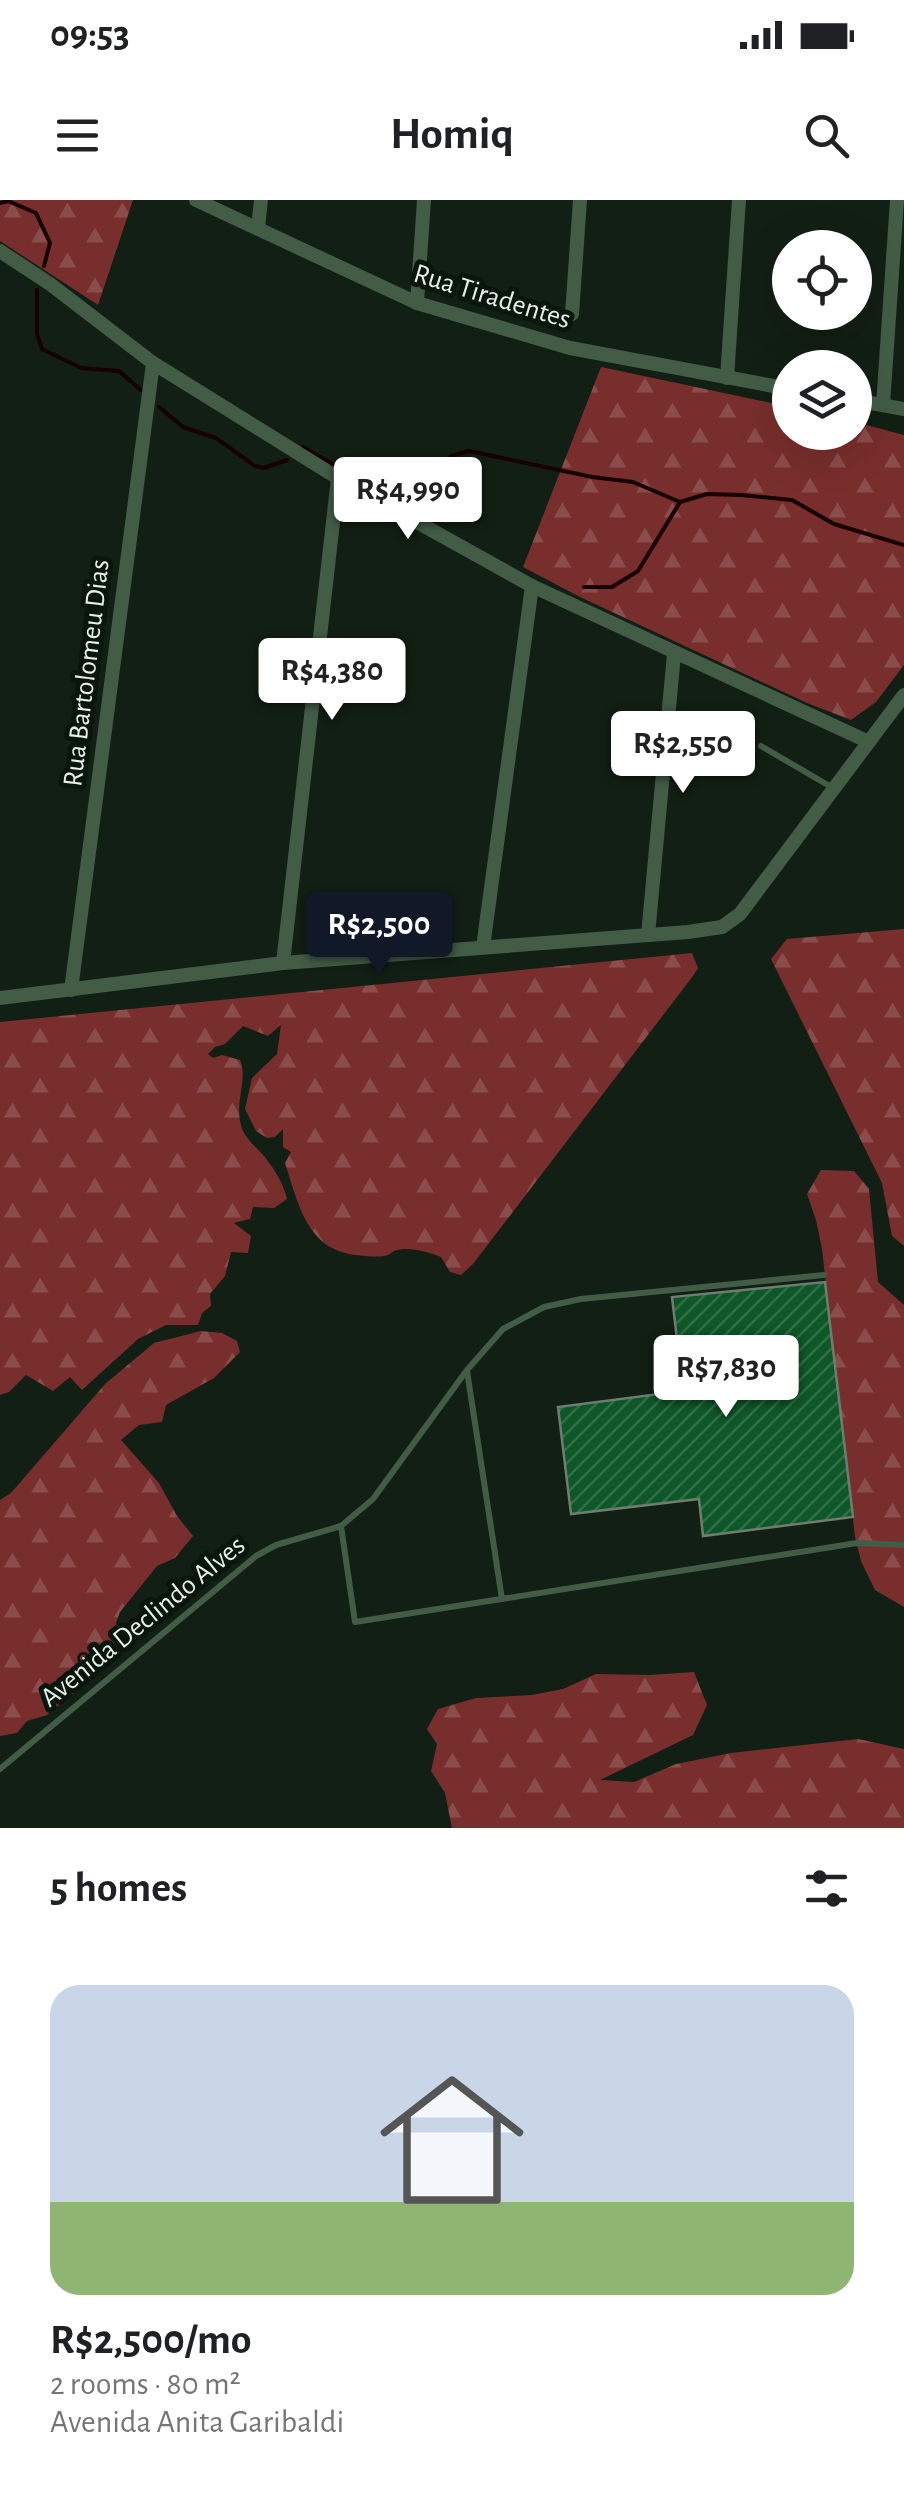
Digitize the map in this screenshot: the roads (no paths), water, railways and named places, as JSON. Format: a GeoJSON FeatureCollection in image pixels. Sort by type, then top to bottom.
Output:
{"type":"FeatureCollection","features":[{"type":"Feature","properties":{"kind":"street","name":"Rua Tiradentes"},"geometry":{"type":"LineString","coordinates":[[196,200],[417,303],[570,348],[772,386]]}},
{"type":"Feature","properties":{"kind":"street"},"geometry":{"type":"LineString","coordinates":[[258,228],[260,200]]}},
{"type":"Feature","properties":{"kind":"street"},"geometry":{"type":"LineString","coordinates":[[417,303],[424,200]]}},
{"type":"Feature","properties":{"kind":"street"},"geometry":{"type":"LineString","coordinates":[[572,314],[580,200]]}},
{"type":"Feature","properties":{"kind":"street"},"geometry":{"type":"LineString","coordinates":[[727,378],[740,200]]}},
{"type":"Feature","properties":{"kind":"street"},"geometry":{"type":"LineString","coordinates":[[883,404],[897,200]]}},
{"type":"Feature","properties":{"kind":"street"},"geometry":{"type":"LineString","coordinates":[[0,251],[154,363],[338,478],[532,586],[869,742]]}},
{"type":"Feature","properties":{"kind":"street","name":"Rua Bartolomeu Dias"},"geometry":{"type":"LineString","coordinates":[[71,990],[154,363]]}},
{"type":"Feature","properties":{"kind":"street"},"geometry":{"type":"LineString","coordinates":[[872,402],[904,409]]}},
{"type":"Feature","properties":{"kind":"street"},"geometry":{"type":"LineString","coordinates":[[283,964],[338,478]]}},
{"type":"Feature","properties":{"kind":"street"},"geometry":{"type":"LineString","coordinates":[[482,947],[532,586]]}},
{"type":"Feature","properties":{"kind":"street"},"geometry":{"type":"LineString","coordinates":[[648,935],[674,654]]}},
{"type":"Feature","properties":{"kind":"street"},"geometry":{"type":"LineString","coordinates":[[0,998],[283,964],[722,927],[740,914],[904,695]]}},
{"type":"Feature","properties":{"kind":"lane"},"geometry":{"type":"LineString","coordinates":[[761,746],[834,788]]}},
{"type":"Feature","properties":{"kind":"lane","name":"Avenida Declindo Alves"},"geometry":{"type":"LineString","coordinates":[[0,1769],[256,1556],[276,1545],[341,1526],[373,1499],[466,1370],[503,1328],[544,1307],[581,1299],[824,1275]]}},
{"type":"Feature","properties":{"kind":"lane"},"geometry":{"type":"LineString","coordinates":[[466,1370],[502,1599]]}},
{"type":"Feature","properties":{"kind":"lane"},"geometry":{"type":"LineString","coordinates":[[341,1526],[354,1622],[857,1544],[904,1544]]}},
{"type":"Feature","properties":{"kind":"waterway"},"geometry":{"type":"LineString","coordinates":[[0,203],[8,201],[36,213],[50,243],[44,266]]}},
{"type":"Feature","properties":{"kind":"waterway"},"geometry":{"type":"LineString","coordinates":[[37,290],[37,334],[42,349],[81,368],[119,371],[141,390]]}},
{"type":"Feature","properties":{"kind":"waterway"},"geometry":{"type":"LineString","coordinates":[[159,407],[183,427],[216,438],[255,466],[264,468],[287,460]]}},
{"type":"Feature","properties":{"kind":"waterway"},"geometry":{"type":"LineString","coordinates":[[303,447],[408,508],[419,507],[451,456],[469,451],[633,482],[680,502],[707,494],[792,500],[834,524],[904,545]]}},
{"type":"Feature","properties":{"kind":"waterway"},"geometry":{"type":"LineString","coordinates":[[584,587],[612,587],[638,571],[680,502]]}}]}
